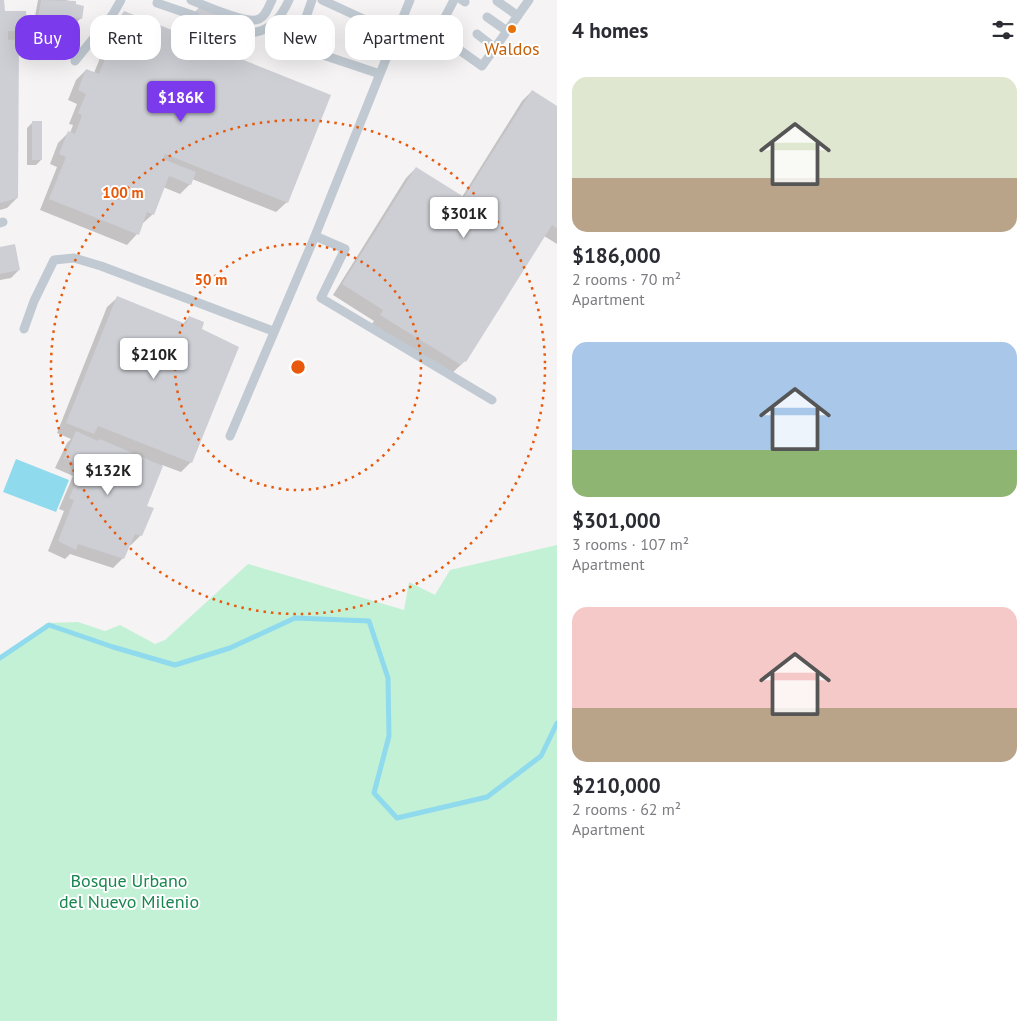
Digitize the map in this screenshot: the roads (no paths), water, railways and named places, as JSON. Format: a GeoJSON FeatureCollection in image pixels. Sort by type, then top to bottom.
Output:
{"type":"FeatureCollection","features":[{"type":"Feature","properties":{"kind":"lane"},"geometry":{"type":"LineString","coordinates":[[75,61],[113,14],[121,0]]}},
{"type":"Feature","properties":{"kind":"lane"},"geometry":{"type":"LineString","coordinates":[[158,0],[157,2],[191,15]]}},
{"type":"Feature","properties":{"kind":"lane"},"geometry":{"type":"LineString","coordinates":[[191,0],[238,18],[253,21],[258,20],[264,15],[272,0]]}},
{"type":"Feature","properties":{"kind":"lane"},"geometry":{"type":"LineString","coordinates":[[255,33],[263,32],[276,20],[289,0]]}},
{"type":"Feature","properties":{"kind":"lane"},"geometry":{"type":"LineString","coordinates":[[312,0],[296,46],[380,74]]}},
{"type":"Feature","properties":{"kind":"lane"},"geometry":{"type":"LineString","coordinates":[[322,0],[355,15]]}},
{"type":"Feature","properties":{"kind":"lane"},"geometry":{"type":"LineString","coordinates":[[404,15],[410,0]]}},
{"type":"Feature","properties":{"kind":"lane"},"geometry":{"type":"LineString","coordinates":[[454,0],[450,16],[442,23],[444,38],[482,66],[529,0]]}},
{"type":"Feature","properties":{"kind":"lane"},"geometry":{"type":"LineString","coordinates":[[497,1],[518,16]]}},
{"type":"Feature","properties":{"kind":"lane"},"geometry":{"type":"LineString","coordinates":[[487,18],[507,31]]}},
{"type":"Feature","properties":{"kind":"lane"},"geometry":{"type":"LineString","coordinates":[[477,34],[495,48]]}},
{"type":"Feature","properties":{"kind":"lane"},"geometry":{"type":"LineString","coordinates":[[230,436],[315,236],[386,60]]}},
{"type":"Feature","properties":{"kind":"lane"},"geometry":{"type":"LineString","coordinates":[[315,236],[345,249],[321,298],[492,400]]}},
{"type":"Feature","properties":{"kind":"lane"},"geometry":{"type":"LineString","coordinates":[[24,329],[34,301],[54,260],[74,258],[102,266],[273,331]]}},
{"type":"Feature","properties":{"kind":"water"},"geometry":{"type":"Polygon","coordinates":[[[16,459],[69,480],[56,512],[3,492],[16,459]]]}},
{"type":"Feature","properties":{"kind":"waterway"},"geometry":{"type":"LineString","coordinates":[[0,658],[49,625],[113,647],[175,665],[230,648],[295,618],[369,621],[388,678],[389,736],[374,793],[397,818],[487,797],[541,756],[557,723]]}},
{"type":"Feature","properties":{"kind":"place","name":"Waldos"},"geometry":{"type":"Point","coordinates":[512,29]}},
{"type":"Feature","properties":{"kind":"park label","name":"Bosque Urbano del Nuevo Milenio"},"geometry":{"type":"Point","coordinates":[129,890]}}]}
